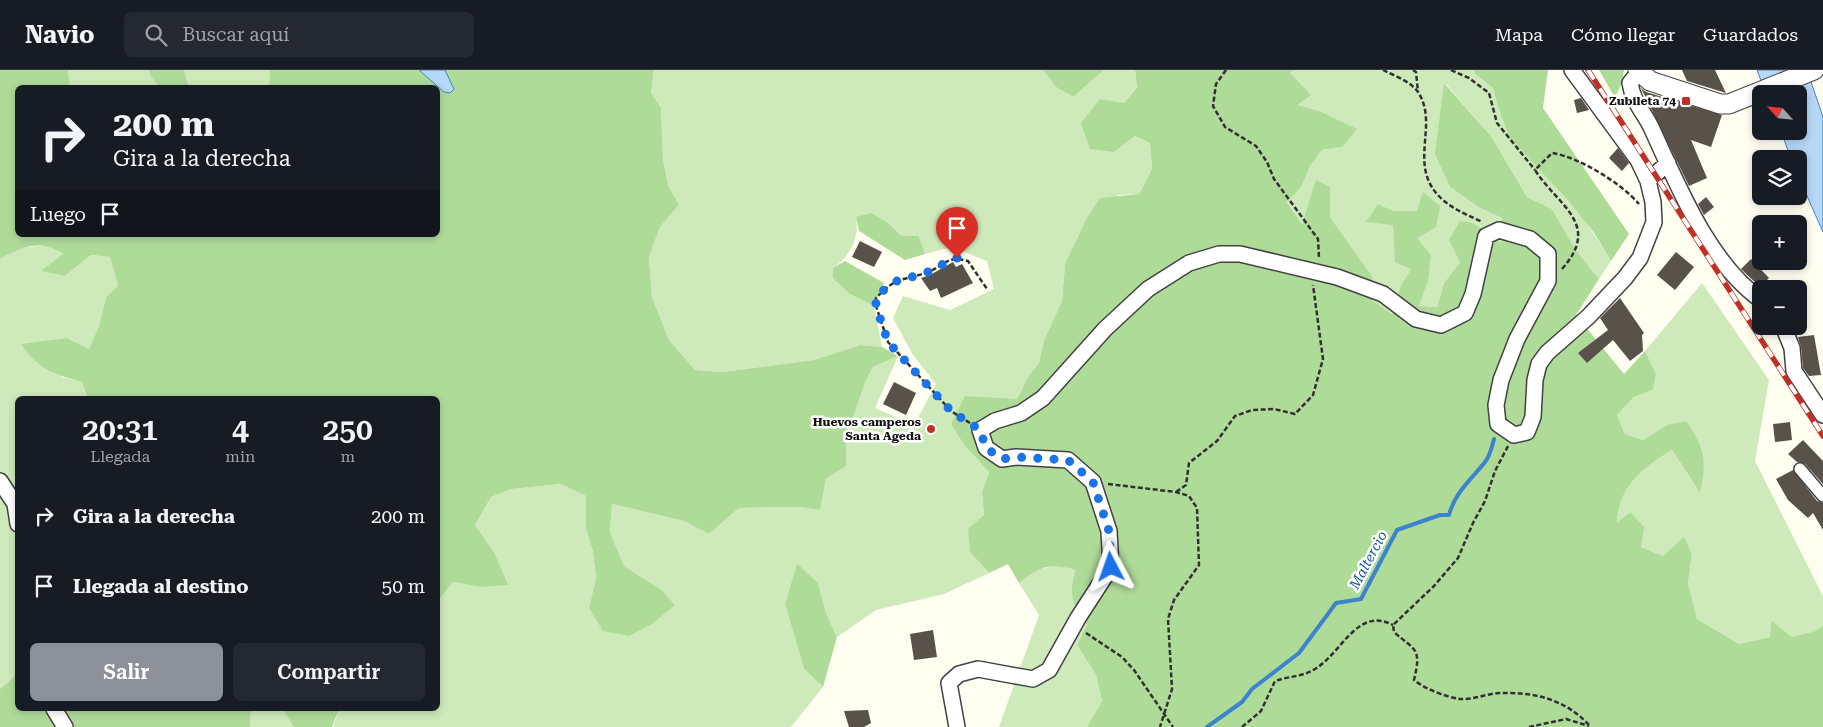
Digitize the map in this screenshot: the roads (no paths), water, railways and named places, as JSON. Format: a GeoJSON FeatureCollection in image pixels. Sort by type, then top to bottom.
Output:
{"type":"FeatureCollection","features":[{"type":"Feature","properties":{"kind":"street"},"geometry":{"type":"LineString","coordinates":[[956,727],[949,683],[959,674],[978,669],[1033,679],[1049,670],[1111,567],[1109,531],[1093,482],[1068,460],[1016,457],[1002,459],[986,448],[980,430],[994,421],[1021,413],[1043,398],[1119,316],[1148,289],[1189,263],[1219,254],[1240,254],[1316,272],[1383,294],[1416,319],[1441,325],[1465,313],[1473,294],[1486,236],[1499,230],[1530,239],[1548,254],[1548,281],[1517,339],[1501,380],[1496,405],[1498,424],[1514,435],[1527,432],[1533,417],[1535,380],[1539,364],[1547,353],[1588,317],[1625,278],[1640,258],[1654,222],[1653,202],[1648,181],[1638,160],[1572,70]]}},
{"type":"Feature","properties":{"kind":"street"},"geometry":{"type":"LineString","coordinates":[[1752,293],[1725,264],[1691,212],[1647,120],[1632,98],[1630,83],[1638,71],[1650,81],[1720,104],[1729,104],[1814,70]]}},
{"type":"Feature","properties":{"kind":"street"},"geometry":{"type":"LineString","coordinates":[[1648,181],[1668,163]]}},
{"type":"Feature","properties":{"kind":"street"},"geometry":{"type":"LineString","coordinates":[[1787,335],[1792,348],[1794,371],[1823,415]]}},
{"type":"Feature","properties":{"kind":"street"},"geometry":{"type":"LineString","coordinates":[[1800,470],[1823,496]]}},
{"type":"Feature","properties":{"kind":"street"},"geometry":{"type":"LineString","coordinates":[[0,481],[15,504]]}},
{"type":"Feature","properties":{"kind":"street"},"geometry":{"type":"LineString","coordinates":[[55,711],[65,727]]}},
{"type":"Feature","properties":{"kind":"water"},"geometry":{"type":"Polygon","coordinates":[[[419,70],[445,70],[454,89],[450,93],[444,92],[440,88],[440,85],[436,85],[419,70]]]}},
{"type":"Feature","properties":{"kind":"water"},"geometry":{"type":"Polygon","coordinates":[[[1757,70],[1807,70],[1823,117],[1823,232],[1807,196],[1807,150],[1788,150],[1784,140],[1808,140],[1808,85],[1763,85],[1757,70]]]}},
{"type":"Feature","properties":{"kind":"waterway","name":"Maltercio"},"geometry":{"type":"LineString","coordinates":[[1207,727],[1242,702],[1252,689],[1299,653],[1336,603],[1361,599],[1397,530],[1440,515],[1449,515],[1459,493],[1487,460],[1494,439]]}},
{"type":"Feature","properties":{"kind":"railway"},"geometry":{"type":"LineString","coordinates":[[1588,70],[1823,436]]}},
{"type":"Feature","properties":{"kind":"place","name":"Zubileta 74"},"geometry":{"type":"Point","coordinates":[1686,101]}},
{"type":"Feature","properties":{"kind":"place","name":"Huevos camperos Santa Ageda"},"geometry":{"type":"Point","coordinates":[931,429]}}]}
